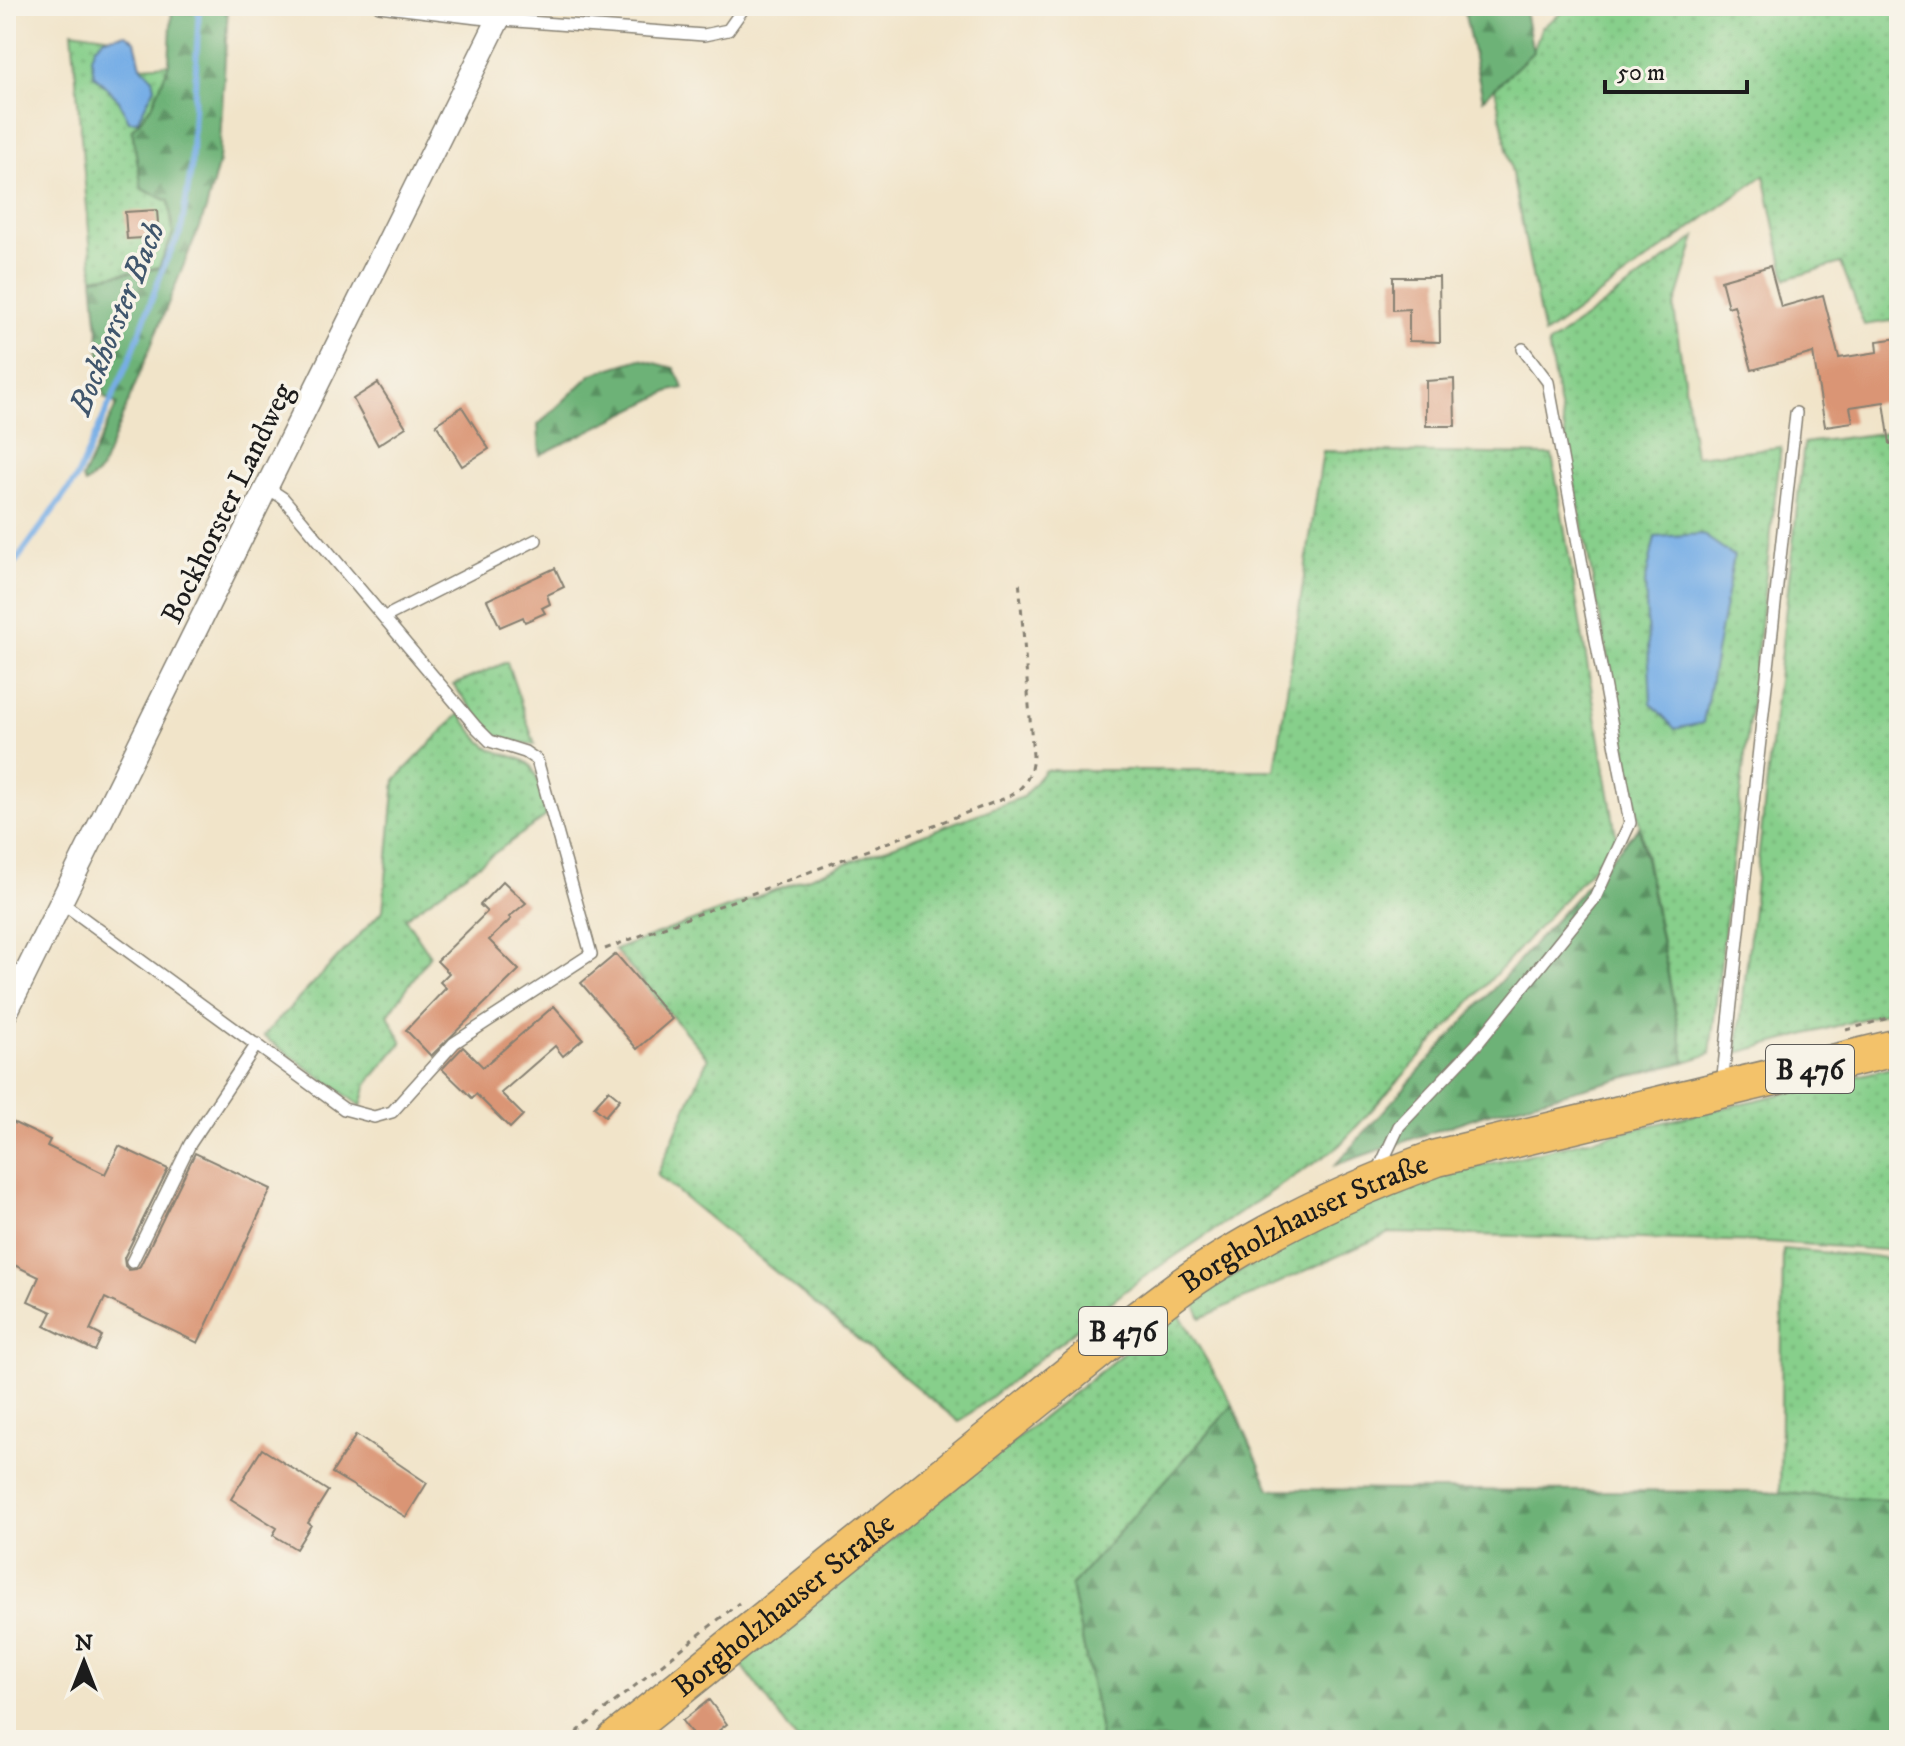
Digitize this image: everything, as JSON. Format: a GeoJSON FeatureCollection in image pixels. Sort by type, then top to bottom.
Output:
{"type":"FeatureCollection","features":[{"type":"Feature","properties":{"kind":"main road","name":"Borgholzhauser Straße"},"geometry":{"type":"LineString","coordinates":[[615,1740],[1134,1322],[1208,1268],[1292,1219],[1375,1180],[1437,1158],[1899,1047]]}},
{"type":"Feature","properties":{"kind":"street","name":"Bockhorster Landweg"},"geometry":{"type":"LineString","coordinates":[[6,1013],[502,12]]}},
{"type":"Feature","properties":{"kind":"lane"},"geometry":{"type":"LineString","coordinates":[[379,6],[477,18],[502,12],[704,35],[728,30],[745,6]]}},
{"type":"Feature","properties":{"kind":"lane"},"geometry":{"type":"LineString","coordinates":[[1375,1180],[1399,1126],[1477,1044],[1595,898],[1630,823],[1548,382],[1523,349]]}},
{"type":"Feature","properties":{"kind":"lane"},"geometry":{"type":"LineString","coordinates":[[1722,1090],[1796,413]]}},
{"type":"Feature","properties":{"kind":"lane"},"geometry":{"type":"LineString","coordinates":[[61,902],[344,1109],[374,1117],[392,1112],[454,1043],[591,954],[537,760],[525,752],[490,741],[283,498],[268,488]]}},
{"type":"Feature","properties":{"kind":"lane"},"geometry":{"type":"LineString","coordinates":[[385,617],[536,540]]}},
{"type":"Feature","properties":{"kind":"lane"},"geometry":{"type":"LineString","coordinates":[[132,1262],[190,1144],[257,1044]]}},
{"type":"Feature","properties":{"kind":"path"},"geometry":{"type":"LineString","coordinates":[[591,954],[1003,799],[1025,786],[1032,771],[1033,756],[1019,579]]}},
{"type":"Feature","properties":{"kind":"path"},"geometry":{"type":"LineString","coordinates":[[1842,1031],[1899,1015]]}},
{"type":"Feature","properties":{"kind":"path"},"geometry":{"type":"LineString","coordinates":[[567,1740],[738,1603]]}},
{"type":"Feature","properties":{"kind":"green space"},"geometry":{"type":"Polygon","coordinates":[[[172,6],[228,6],[219,161],[206,210],[100,472],[85,484],[82,479],[117,404],[104,397],[93,278],[160,268],[173,233],[169,201],[142,189],[132,130],[153,104],[169,64],[172,6]]]}},
{"type":"Feature","properties":{"kind":"green space"},"geometry":{"type":"Polygon","coordinates":[[[1463,6],[1524,6],[1533,52],[1483,99],[1463,6]]]}},
{"type":"Feature","properties":{"kind":"green space"},"geometry":{"type":"Polygon","coordinates":[[[1571,6],[1899,6],[1899,320],[1864,325],[1841,263],[1786,279],[1764,175],[1544,335],[1495,88],[1533,52],[1541,28],[1571,6]]]}},
{"type":"Feature","properties":{"kind":"green space"},"geometry":{"type":"Polygon","coordinates":[[[72,31],[107,36],[94,75],[118,99],[129,121],[153,79],[141,66],[169,64],[153,104],[132,130],[142,189],[169,201],[173,233],[159,267],[93,278],[72,31]]]}},
{"type":"Feature","properties":{"kind":"green space"},"geometry":{"type":"Polygon","coordinates":[[[1696,237],[1674,309],[1695,456],[1781,447],[1710,1054],[1685,1062],[1548,345],[1696,237]]]}},
{"type":"Feature","properties":{"kind":"green space"},"geometry":{"type":"Polygon","coordinates":[[[640,359],[674,368],[684,388],[670,391],[540,455],[538,425],[592,374],[640,359]]]}},
{"type":"Feature","properties":{"kind":"green space"},"geometry":{"type":"Polygon","coordinates":[[[1899,431],[1899,1009],[1737,1053],[1804,443],[1899,431]]]}},
{"type":"Feature","properties":{"kind":"green space"},"geometry":{"type":"Polygon","coordinates":[[[1323,451],[1552,455],[1617,841],[1338,1147],[1138,1281],[959,1422],[657,1175],[708,1058],[615,950],[1023,797],[1045,770],[1275,770],[1323,451]]]}},
{"type":"Feature","properties":{"kind":"green space"},"geometry":{"type":"Polygon","coordinates":[[[507,662],[535,745],[508,740],[491,732],[453,685],[507,662]]]}},
{"type":"Feature","properties":{"kind":"green space"},"geometry":{"type":"Polygon","coordinates":[[[460,713],[472,732],[488,747],[529,764],[539,785],[546,816],[405,918],[430,955],[388,1015],[402,1042],[367,1084],[361,1106],[263,1036],[383,910],[395,780],[460,713]]]}},
{"type":"Feature","properties":{"kind":"green space"},"geometry":{"type":"Polygon","coordinates":[[[1639,827],[1685,1062],[1485,1114],[1335,1165],[1639,827]]]}},
{"type":"Feature","properties":{"kind":"green space"},"geometry":{"type":"Polygon","coordinates":[[[1899,1066],[1899,1251],[1769,1242],[1389,1233],[1201,1318],[1193,1300],[1315,1226],[1417,1181],[1899,1066]]]}},
{"type":"Feature","properties":{"kind":"green space"},"geometry":{"type":"Polygon","coordinates":[[[1783,1249],[1899,1259],[1899,1501],[1780,1493],[1783,1249]]]}},
{"type":"Feature","properties":{"kind":"green space"},"geometry":{"type":"Polygon","coordinates":[[[1177,1310],[1233,1405],[1071,1586],[1100,1726],[1099,1740],[797,1740],[739,1661],[1177,1310]]]}},
{"type":"Feature","properties":{"kind":"green space"},"geometry":{"type":"Polygon","coordinates":[[[1233,1405],[1270,1489],[1763,1492],[1899,1501],[1899,1740],[1099,1740],[1100,1726],[1071,1586],[1233,1405]]]}},
{"type":"Feature","properties":{"kind":"water"},"geometry":{"type":"Polygon","coordinates":[[[126,34],[135,41],[141,66],[153,79],[155,87],[137,121],[129,121],[118,99],[94,75],[91,57],[95,46],[104,38],[126,34]]]}},
{"type":"Feature","properties":{"kind":"water"},"geometry":{"type":"Polygon","coordinates":[[[1702,534],[1734,556],[1703,723],[1675,729],[1651,703],[1645,583],[1655,537],[1702,534]]]}},
{"type":"Feature","properties":{"kind":"building"},"geometry":{"type":"Polygon","coordinates":[[[157,210],[159,237],[127,239],[125,212],[157,210]]]}},
{"type":"Feature","properties":{"kind":"building"},"geometry":{"type":"Polygon","coordinates":[[[1770,266],[1781,307],[1823,295],[1839,358],[1878,352],[1877,341],[1899,338],[1899,443],[1890,444],[1884,402],[1850,407],[1853,422],[1825,426],[1813,353],[1752,370],[1734,305],[1728,307],[1721,280],[1770,266]]]}},
{"type":"Feature","properties":{"kind":"building"},"geometry":{"type":"Polygon","coordinates":[[[1393,277],[1439,277],[1440,342],[1409,341],[1409,309],[1393,310],[1393,277]]]}},
{"type":"Feature","properties":{"kind":"building"},"geometry":{"type":"Polygon","coordinates":[[[1454,379],[1455,426],[1426,426],[1426,381],[1454,379]]]}},
{"type":"Feature","properties":{"kind":"building"},"geometry":{"type":"Polygon","coordinates":[[[378,383],[406,427],[378,445],[353,399],[378,383]]]}},
{"type":"Feature","properties":{"kind":"building"},"geometry":{"type":"Polygon","coordinates":[[[462,407],[489,449],[462,466],[436,424],[462,407]]]}},
{"type":"Feature","properties":{"kind":"building"},"geometry":{"type":"Polygon","coordinates":[[[555,568],[564,587],[547,595],[550,604],[542,608],[545,613],[525,622],[523,617],[500,627],[487,600],[555,568]]]}},
{"type":"Feature","properties":{"kind":"building"},"geometry":{"type":"Polygon","coordinates":[[[503,881],[526,903],[489,940],[519,970],[431,1056],[406,1030],[446,988],[440,982],[449,973],[437,961],[487,912],[480,905],[503,881]]]}},
{"type":"Feature","properties":{"kind":"building"},"geometry":{"type":"Polygon","coordinates":[[[616,954],[672,1019],[637,1049],[581,983],[616,954]]]}},
{"type":"Feature","properties":{"kind":"building"},"geometry":{"type":"Polygon","coordinates":[[[554,1006],[583,1039],[563,1056],[555,1046],[501,1093],[523,1115],[510,1128],[476,1094],[472,1098],[442,1069],[463,1047],[483,1067],[554,1006]]]}},
{"type":"Feature","properties":{"kind":"building"},"geometry":{"type":"Polygon","coordinates":[[[609,1090],[620,1099],[605,1116],[594,1107],[609,1090]]]}},
{"type":"Feature","properties":{"kind":"building"},"geometry":{"type":"Polygon","coordinates":[[[6,1119],[50,1140],[47,1146],[105,1174],[119,1146],[168,1169],[124,1258],[129,1270],[140,1266],[195,1153],[271,1189],[198,1343],[105,1298],[90,1330],[102,1336],[95,1351],[45,1326],[52,1312],[28,1301],[39,1277],[6,1261],[6,1119]]]}},
{"type":"Feature","properties":{"kind":"building"},"geometry":{"type":"Polygon","coordinates":[[[356,1435],[427,1483],[406,1517],[332,1473],[356,1435]]]}},
{"type":"Feature","properties":{"kind":"building"},"geometry":{"type":"Polygon","coordinates":[[[262,1449],[328,1491],[296,1549],[273,1535],[277,1528],[231,1499],[262,1449]]]}},
{"type":"Feature","properties":{"kind":"building"},"geometry":{"type":"Polygon","coordinates":[[[709,1700],[727,1724],[707,1740],[697,1740],[682,1721],[709,1700]]]}},
{"type":"Feature","properties":{"kind":"waterway","name":"Bockhorster Bach"},"geometry":{"type":"LineString","coordinates":[[6,575],[76,479],[131,356],[165,263],[181,231],[191,170],[199,6]]}}]}
